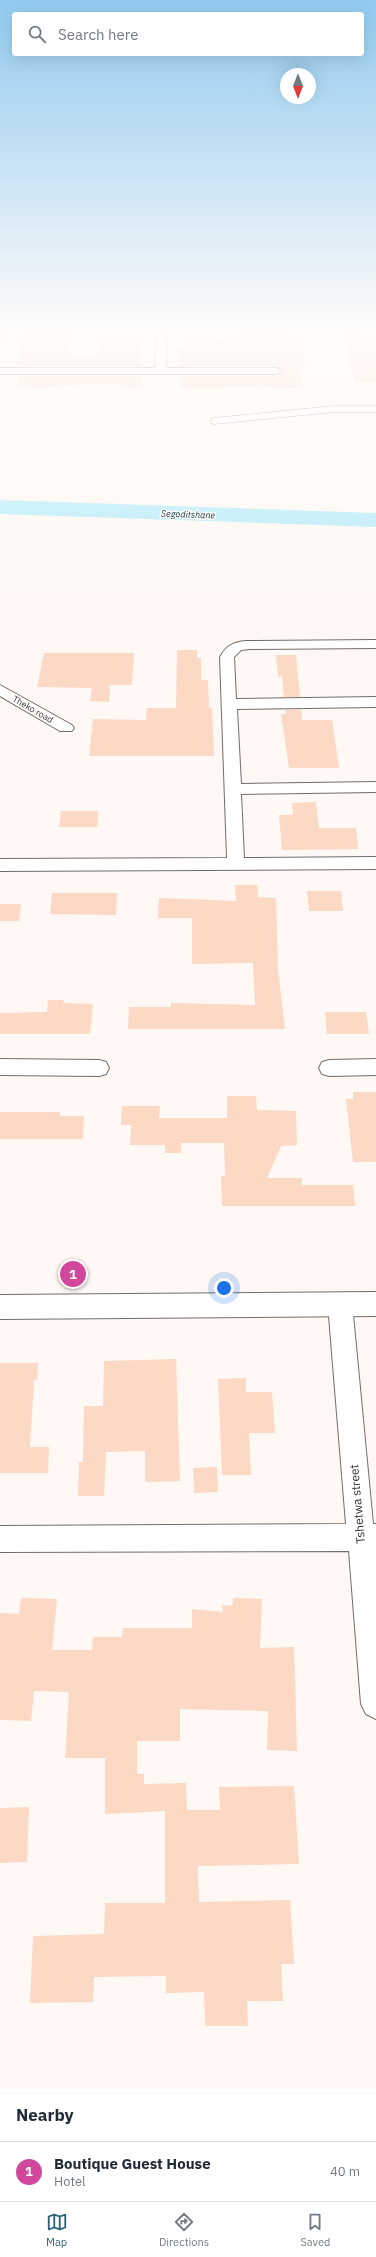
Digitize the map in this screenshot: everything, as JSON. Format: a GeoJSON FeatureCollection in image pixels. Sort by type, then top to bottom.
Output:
{"type":"FeatureCollection","features":[{"type":"Feature","properties":{"kind":"street"},"geometry":{"type":"LineString","coordinates":[[236,865],[227,657],[230,650],[236,647],[250,645],[376,644]]}},
{"type":"Feature","properties":{"kind":"street","name":"Theko road"},"geometry":{"type":"LineString","coordinates":[[0,690],[66,728]]}},
{"type":"Feature","properties":{"kind":"street"},"geometry":{"type":"LineString","coordinates":[[230,704],[376,702]]}},
{"type":"Feature","properties":{"kind":"street"},"geometry":{"type":"LineString","coordinates":[[233,788],[376,787]]}},
{"type":"Feature","properties":{"kind":"street"},"geometry":{"type":"LineString","coordinates":[[0,865],[376,864]]}},
{"type":"Feature","properties":{"kind":"street"},"geometry":{"type":"LineString","coordinates":[[0,1067],[99,1068]]}},
{"type":"Feature","properties":{"kind":"street"},"geometry":{"type":"LineString","coordinates":[[329,1068],[376,1067]]}},
{"type":"Feature","properties":{"kind":"street","name":"Tshetwa street"},"geometry":{"type":"LineString","coordinates":[[340,1304],[368,1537],[376,1704]]}},
{"type":"Feature","properties":{"kind":"street"},"geometry":{"type":"LineString","coordinates":[[0,1307],[376,1304]]}},
{"type":"Feature","properties":{"kind":"street"},"geometry":{"type":"LineString","coordinates":[[0,1539],[368,1537]]}},
{"type":"Feature","properties":{"kind":"building"},"geometry":{"type":"Polygon","coordinates":[[[177,650],[197,650],[197,658],[201,658],[201,680],[208,680],[209,708],[212,708],[214,756],[89,756],[93,719],[146,720],[147,708],[176,708],[177,650]]]}},
{"type":"Feature","properties":{"kind":"building"},"geometry":{"type":"Polygon","coordinates":[[[44,653],[134,653],[132,685],[110,685],[109,702],[90,701],[92,688],[37,687],[44,653]]]}},
{"type":"Feature","properties":{"kind":"building"},"geometry":{"type":"Polygon","coordinates":[[[276,655],[296,655],[300,697],[284,697],[282,676],[278,677],[276,655]]]}},
{"type":"Feature","properties":{"kind":"building"},"geometry":{"type":"Polygon","coordinates":[[[285,710],[301,710],[302,720],[332,720],[339,768],[289,768],[281,714],[286,714],[285,710]]]}},
{"type":"Feature","properties":{"kind":"building"},"geometry":{"type":"Polygon","coordinates":[[[316,802],[319,828],[356,828],[358,849],[282,850],[279,815],[293,815],[292,803],[316,802]]]}},
{"type":"Feature","properties":{"kind":"building"},"geometry":{"type":"Polygon","coordinates":[[[61,811],[98,811],[97,827],[59,827],[61,811]]]}},
{"type":"Feature","properties":{"kind":"building"},"geometry":{"type":"Polygon","coordinates":[[[235,885],[257,885],[258,897],[276,898],[278,969],[285,1029],[128,1029],[129,1007],[171,1007],[171,1003],[255,1005],[253,963],[192,964],[192,918],[158,918],[159,898],[236,901],[235,885]]]}},
{"type":"Feature","properties":{"kind":"building"},"geometry":{"type":"Polygon","coordinates":[[[307,891],[341,891],[343,911],[309,911],[307,891]]]}},
{"type":"Feature","properties":{"kind":"building"},"geometry":{"type":"Polygon","coordinates":[[[52,893],[117,893],[116,915],[50,914],[52,893]]]}},
{"type":"Feature","properties":{"kind":"building"},"geometry":{"type":"Polygon","coordinates":[[[0,904],[21,904],[19,921],[0,921],[0,904]]]}},
{"type":"Feature","properties":{"kind":"building"},"geometry":{"type":"Polygon","coordinates":[[[48,1000],[64,1000],[63,1003],[93,1004],[90,1034],[0,1034],[0,1013],[47,1012],[48,1000]]]}},
{"type":"Feature","properties":{"kind":"building"},"geometry":{"type":"Polygon","coordinates":[[[325,1012],[366,1012],[369,1034],[327,1034],[325,1012]]]}},
{"type":"Feature","properties":{"kind":"building"},"geometry":{"type":"Polygon","coordinates":[[[353,1092],[376,1092],[376,1162],[353,1162],[346,1099],[353,1099],[353,1092]]]}},
{"type":"Feature","properties":{"kind":"building"},"geometry":{"type":"Polygon","coordinates":[[[227,1096],[256,1096],[257,1110],[296,1111],[297,1145],[281,1146],[267,1178],[302,1178],[302,1185],[353,1185],[355,1206],[222,1206],[221,1176],[225,1175],[224,1143],[181,1143],[181,1153],[165,1153],[165,1145],[130,1145],[131,1125],[121,1125],[122,1106],[160,1106],[159,1118],[227,1118],[227,1096]]]}},
{"type":"Feature","properties":{"kind":"building"},"geometry":{"type":"Polygon","coordinates":[[[0,1112],[60,1112],[60,1116],[84,1116],[83,1139],[0,1139],[0,1112]]]}},
{"type":"Feature","properties":{"kind":"building"},"geometry":{"type":"Polygon","coordinates":[[[176,1359],[180,1481],[145,1482],[145,1451],[106,1452],[104,1496],[78,1496],[79,1462],[83,1462],[84,1406],[103,1406],[104,1361],[176,1359]]]}},
{"type":"Feature","properties":{"kind":"building"},"geometry":{"type":"Polygon","coordinates":[[[0,1363],[38,1363],[37,1380],[34,1380],[30,1447],[49,1447],[48,1473],[0,1473],[0,1363]]]}},
{"type":"Feature","properties":{"kind":"building"},"geometry":{"type":"Polygon","coordinates":[[[246,1378],[246,1392],[272,1392],[275,1433],[249,1433],[251,1475],[222,1475],[218,1379],[246,1378]]]}},
{"type":"Feature","properties":{"kind":"building"},"geometry":{"type":"Polygon","coordinates":[[[217,1467],[218,1492],[194,1493],[193,1468],[217,1467]]]}},
{"type":"Feature","properties":{"kind":"building"},"geometry":{"type":"Polygon","coordinates":[[[21,1598],[57,1599],[52,1650],[92,1650],[93,1637],[122,1637],[123,1628],[192,1628],[192,1609],[223,1612],[222,1605],[232,1606],[233,1598],[262,1599],[260,1648],[294,1647],[297,1751],[267,1750],[268,1711],[180,1709],[180,1741],[137,1741],[137,1774],[144,1774],[144,1784],[186,1783],[187,1810],[220,1810],[219,1787],[294,1786],[299,1864],[198,1866],[199,1902],[290,1900],[294,1964],[281,1964],[283,2001],[247,2001],[248,2026],[205,2026],[204,1992],[166,1993],[166,1976],[94,1977],[93,2002],[30,2003],[33,1936],[104,1934],[105,1903],[165,1903],[165,1811],[105,1814],[105,1758],[65,1758],[69,1692],[34,1691],[31,1721],[0,1720],[0,1613],[19,1614],[21,1598]]]}},
{"type":"Feature","properties":{"kind":"building"},"geometry":{"type":"Polygon","coordinates":[[[29,1807],[27,1862],[0,1863],[0,1808],[29,1807]]]}},
{"type":"Feature","properties":{"kind":"waterway","name":"Segoditshane"},"geometry":{"type":"LineString","coordinates":[[0,507],[376,520]]}},
{"type":"Feature","properties":{"kind":"place","name":"Boutique Guest House"},"geometry":{"type":"Point","coordinates":[73,1274]}}]}
